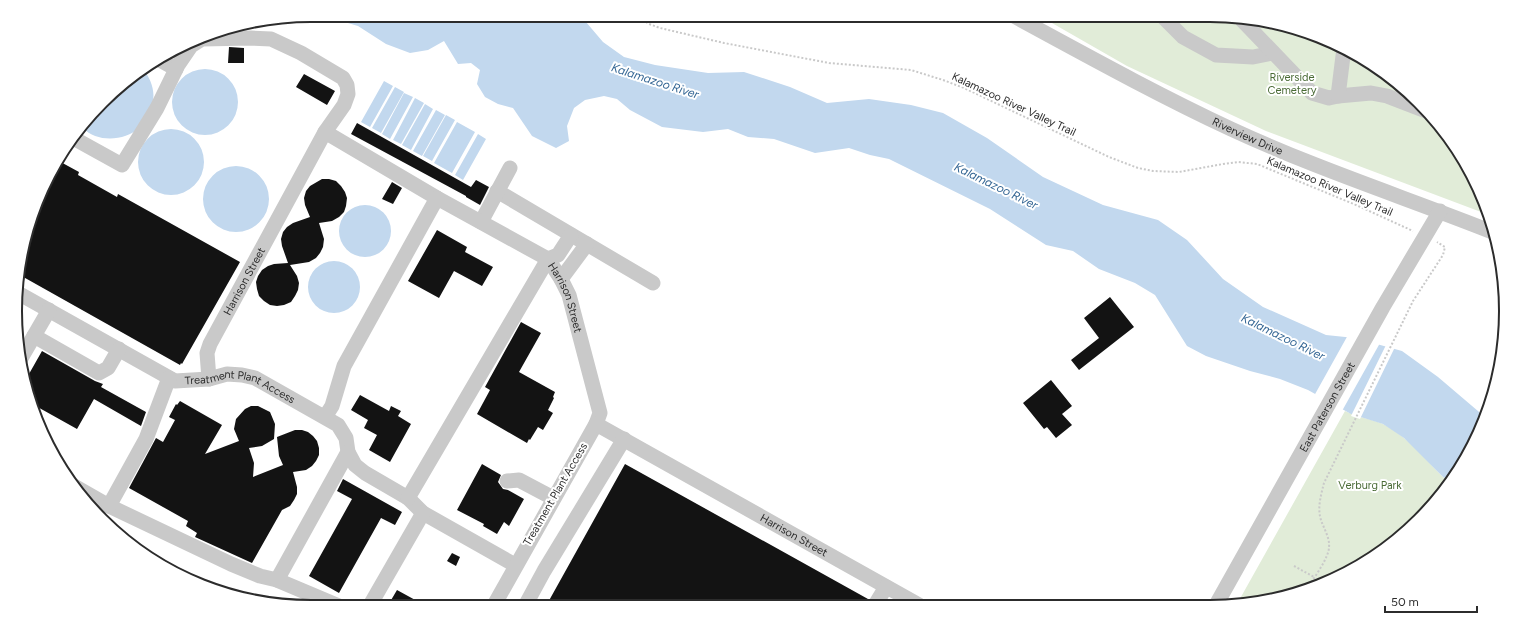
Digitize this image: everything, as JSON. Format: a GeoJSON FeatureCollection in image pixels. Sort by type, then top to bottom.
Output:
{"type":"FeatureCollection","features":[{"type":"Feature","properties":{"kind":"street","name":"Riverview Drive"},"geometry":{"type":"LineString","coordinates":[[1025,22],[1160,95],[1232,130],[1347,178],[1440,211],[1487,230]]}},
{"type":"Feature","properties":{"kind":"street"},"geometry":{"type":"LineString","coordinates":[[1168,22],[1183,37],[1216,55],[1253,57],[1273,53]]}},
{"type":"Feature","properties":{"kind":"street"},"geometry":{"type":"LineString","coordinates":[[1246,24],[1312,93],[1329,98],[1371,93],[1387,96],[1412,105]]}},
{"type":"Feature","properties":{"kind":"street"},"geometry":{"type":"LineString","coordinates":[[215,38],[271,39],[301,53],[343,78],[347,85],[348,94],[344,105],[325,132]]}},
{"type":"Feature","properties":{"kind":"street"},"geometry":{"type":"LineString","coordinates":[[78,141],[122,165],[136,145],[157,108],[176,69],[189,49]]}},
{"type":"Feature","properties":{"kind":"street"},"geometry":{"type":"LineString","coordinates":[[1338,96],[1343,55]]}},
{"type":"Feature","properties":{"kind":"street"},"geometry":{"type":"LineString","coordinates":[[164,62],[176,69]]}},
{"type":"Feature","properties":{"kind":"street","name":"Harrison Street"},"geometry":{"type":"LineString","coordinates":[[209,379],[207,352],[210,344],[325,132],[437,198],[548,259],[561,279],[568,295],[600,414],[596,424],[910,600]]}},
{"type":"Feature","properties":{"kind":"street"},"geometry":{"type":"LineString","coordinates":[[481,222],[510,168]]}},
{"type":"Feature","properties":{"kind":"street"},"geometry":{"type":"LineString","coordinates":[[497,191],[653,283]]}},
{"type":"Feature","properties":{"kind":"street"},"geometry":{"type":"LineString","coordinates":[[325,417],[332,406],[344,366],[437,198]]}},
{"type":"Feature","properties":{"kind":"street","name":"East Paterson Street"},"geometry":{"type":"LineString","coordinates":[[1219,600],[1383,307],[1426,237],[1440,211]]}},
{"type":"Feature","properties":{"kind":"street"},"geometry":{"type":"LineString","coordinates":[[408,498],[548,259],[558,255],[571,235]]}},
{"type":"Feature","properties":{"kind":"street"},"geometry":{"type":"LineString","coordinates":[[561,279],[587,244]]}},
{"type":"Feature","properties":{"kind":"street","name":"Treatment Plant Access"},"geometry":{"type":"LineString","coordinates":[[23,296],[175,381],[209,379],[227,374],[255,378],[338,425],[346,438],[348,452],[355,465],[365,473],[408,498],[423,513],[516,565]]}},
{"type":"Feature","properties":{"kind":"street"},"geometry":{"type":"LineString","coordinates":[[25,352],[49,310]]}},
{"type":"Feature","properties":{"kind":"street"},"geometry":{"type":"LineString","coordinates":[[34,336],[99,372],[108,368],[119,349]]}},
{"type":"Feature","properties":{"kind":"street"},"geometry":{"type":"LineString","coordinates":[[109,506],[146,439],[169,378]]}},
{"type":"Feature","properties":{"kind":"street","name":"Treatment Plant Access"},"geometry":{"type":"LineString","coordinates":[[496,600],[596,424]]}},
{"type":"Feature","properties":{"kind":"street"},"geometry":{"type":"LineString","coordinates":[[528,600],[544,571],[624,439]]}},
{"type":"Feature","properties":{"kind":"street"},"geometry":{"type":"LineString","coordinates":[[277,580],[348,452]]}},
{"type":"Feature","properties":{"kind":"street"},"geometry":{"type":"LineString","coordinates":[[507,481],[520,480],[553,498]]}},
{"type":"Feature","properties":{"kind":"street"},"geometry":{"type":"LineString","coordinates":[[87,494],[109,506],[231,564],[260,576],[277,580],[324,600]]}},
{"type":"Feature","properties":{"kind":"street"},"geometry":{"type":"LineString","coordinates":[[373,600],[423,513]]}},
{"type":"Feature","properties":{"kind":"street"},"geometry":{"type":"LineString","coordinates":[[879,600],[886,586]]}},
{"type":"Feature","properties":{"kind":"path","name":"Kalamazoo River Valley Trail"},"geometry":{"type":"LineString","coordinates":[[646,22],[660,28],[724,43],[829,63],[911,70],[964,88],[1109,157],[1138,168],[1152,171],[1179,172],[1230,163],[1257,164],[1356,205],[1443,245],[1445,251],[1404,319],[1324,483],[1319,507],[1329,548],[1326,557],[1311,582]]}},
{"type":"Feature","properties":{"kind":"path"},"geometry":{"type":"LineString","coordinates":[[1294,566],[1314,577]]}},
{"type":"Feature","properties":{"kind":"green space","name":"Riverside Cemetery"},"geometry":{"type":"Polygon","coordinates":[[[1050,22],[1210,22],[1248,24],[1285,32],[1321,44],[1371,71],[1401,94],[1427,120],[1450,150],[1469,183],[1482,212],[1266,131],[1127,66],[1050,22]]]}},
{"type":"Feature","properties":{"kind":"green space","name":"Verburg Park"},"geometry":{"type":"Polygon","coordinates":[[[1345,411],[1383,424],[1392,429],[1415,448],[1445,478],[1427,502],[1401,528],[1371,551],[1354,561],[1321,578],[1303,585],[1248,598],[1240,598],[1345,411]]]}},
{"type":"Feature","properties":{"kind":"water","name":"Kalamazoo River"},"geometry":{"type":"Polygon","coordinates":[[[345,22],[586,22],[603,42],[624,57],[655,65],[708,73],[744,72],[790,87],[827,103],[869,99],[911,105],[943,113],[987,138],[1043,177],[1103,205],[1158,220],[1187,240],[1223,279],[1263,307],[1326,335],[1355,338],[1402,351],[1438,377],[1480,413],[1460,456],[1445,478],[1404,438],[1383,424],[1351,414],[1308,390],[1280,379],[1250,371],[1206,356],[1187,346],[1155,295],[1135,283],[1099,269],[1073,251],[1046,245],[990,209],[889,159],[849,148],[815,153],[774,139],[748,137],[728,129],[703,132],[662,127],[630,110],[617,99],[604,96],[585,100],[574,108],[567,126],[569,141],[556,148],[532,136],[513,108],[498,104],[485,97],[477,84],[480,70],[471,63],[458,64],[444,41],[428,50],[410,53],[386,44],[358,26],[345,22]]]}},
{"type":"Feature","properties":{"kind":"water"},"geometry":{"type":"Polygon","coordinates":[[[205,69],[218,72],[228,79],[235,89],[238,102],[235,115],[228,125],[218,132],[205,135],[192,132],[182,125],[175,115],[172,102],[175,89],[182,79],[192,72],[205,69]]]}},
{"type":"Feature","properties":{"kind":"water"},"geometry":{"type":"Polygon","coordinates":[[[146,74],[151,84],[153,96],[151,107],[139,128],[126,136],[119,138],[103,138],[86,130],[94,120],[120,94],[146,74]]]}},
{"type":"Feature","properties":{"kind":"water"},"geometry":{"type":"Polygon","coordinates":[[[384,81],[393,86],[370,127],[361,122],[384,81]]]}},
{"type":"Feature","properties":{"kind":"water"},"geometry":{"type":"Polygon","coordinates":[[[395,87],[404,92],[381,133],[372,128],[395,87]]]}},
{"type":"Feature","properties":{"kind":"water"},"geometry":{"type":"Polygon","coordinates":[[[404,93],[413,97],[390,139],[382,134],[404,93]]]}},
{"type":"Feature","properties":{"kind":"water"},"geometry":{"type":"Polygon","coordinates":[[[415,98],[424,103],[401,144],[393,140],[415,98]]]}},
{"type":"Feature","properties":{"kind":"water"},"geometry":{"type":"Polygon","coordinates":[[[425,104],[433,109],[411,150],[402,145],[425,104]]]}},
{"type":"Feature","properties":{"kind":"water"},"geometry":{"type":"Polygon","coordinates":[[[436,110],[445,115],[422,156],[413,151],[436,110]]]}},
{"type":"Feature","properties":{"kind":"water"},"geometry":{"type":"Polygon","coordinates":[[[446,115],[455,120],[432,161],[423,156],[446,115]]]}},
{"type":"Feature","properties":{"kind":"water"},"geometry":{"type":"Polygon","coordinates":[[[457,122],[466,127],[443,168],[434,163],[457,122]]]}},
{"type":"Feature","properties":{"kind":"water"},"geometry":{"type":"Polygon","coordinates":[[[466,127],[475,132],[452,173],[443,168],[466,127]]]}},
{"type":"Feature","properties":{"kind":"water"},"geometry":{"type":"Polygon","coordinates":[[[171,129],[184,132],[194,139],[201,149],[204,162],[201,175],[194,185],[184,192],[171,195],[158,192],[148,185],[141,175],[138,162],[141,149],[148,139],[158,132],[171,129]]]}},
{"type":"Feature","properties":{"kind":"water"},"geometry":{"type":"Polygon","coordinates":[[[478,134],[486,139],[463,180],[455,175],[478,134]]]}},
{"type":"Feature","properties":{"kind":"water"},"geometry":{"type":"Polygon","coordinates":[[[236,166],[249,169],[259,176],[266,186],[269,199],[266,212],[259,222],[249,229],[236,232],[223,229],[213,222],[206,212],[203,199],[206,186],[213,176],[223,169],[236,166]]]}},
{"type":"Feature","properties":{"kind":"water"},"geometry":{"type":"Polygon","coordinates":[[[365,205],[375,207],[383,213],[389,221],[391,231],[389,241],[383,249],[375,255],[365,257],[355,255],[347,249],[341,241],[339,231],[341,221],[347,213],[355,207],[365,205]]]}},
{"type":"Feature","properties":{"kind":"water"},"geometry":{"type":"Polygon","coordinates":[[[334,261],[344,263],[352,269],[358,277],[360,287],[358,297],[352,305],[344,311],[334,313],[324,311],[316,305],[310,297],[308,287],[310,277],[316,269],[324,263],[334,261]]]}},
{"type":"Feature","properties":{"kind":"pier"},"geometry":{"type":"Polygon","coordinates":[[[1348,335],[1380,343],[1342,411],[1314,396],[1348,335]]]}},
{"type":"Feature","properties":{"kind":"pier"},"geometry":{"type":"Polygon","coordinates":[[[1386,345],[1395,347],[1360,419],[1351,416],[1386,345]]]}},
{"type":"Feature","properties":{"kind":"building"},"geometry":{"type":"Polygon","coordinates":[[[229,47],[244,48],[244,63],[228,63],[229,47]]]}},
{"type":"Feature","properties":{"kind":"building"},"geometry":{"type":"Polygon","coordinates":[[[304,74],[335,91],[327,105],[296,87],[304,74]]]}},
{"type":"Feature","properties":{"kind":"building"},"geometry":{"type":"Polygon","coordinates":[[[357,123],[471,187],[476,180],[489,187],[480,205],[351,134],[357,123]]]}},
{"type":"Feature","properties":{"kind":"building"},"geometry":{"type":"Polygon","coordinates":[[[63,163],[79,172],[78,175],[117,197],[118,194],[240,262],[182,364],[181,363],[180,365],[24,277],[37,218],[44,200],[63,163]]]}},
{"type":"Feature","properties":{"kind":"building"},"geometry":{"type":"Polygon","coordinates":[[[322,179],[336,181],[345,192],[347,198],[344,212],[332,221],[319,223],[324,239],[323,247],[316,258],[309,262],[290,265],[297,276],[299,283],[298,290],[291,302],[277,306],[270,305],[259,296],[256,282],[258,276],[262,270],[268,266],[288,263],[282,246],[281,239],[283,232],[293,223],[310,217],[305,205],[304,198],[306,191],[310,186],[322,179]]]}},
{"type":"Feature","properties":{"kind":"building"},"geometry":{"type":"Polygon","coordinates":[[[392,182],[402,188],[393,204],[382,199],[392,182]]]}},
{"type":"Feature","properties":{"kind":"building"},"geometry":{"type":"Polygon","coordinates":[[[437,230],[467,247],[465,252],[493,267],[482,286],[454,271],[439,298],[408,281],[437,230]]]}},
{"type":"Feature","properties":{"kind":"building"},"geometry":{"type":"Polygon","coordinates":[[[1110,297],[1134,327],[1079,370],[1071,360],[1099,338],[1084,318],[1110,297]]]}},
{"type":"Feature","properties":{"kind":"building"},"geometry":{"type":"Polygon","coordinates":[[[521,322],[541,333],[519,372],[555,392],[554,398],[548,410],[553,413],[543,430],[538,427],[527,443],[477,414],[490,390],[485,387],[521,322]]]}},
{"type":"Feature","properties":{"kind":"building"},"geometry":{"type":"Polygon","coordinates":[[[42,351],[103,384],[101,387],[146,412],[141,426],[94,399],[77,429],[38,407],[29,373],[42,351]]]}},
{"type":"Feature","properties":{"kind":"building"},"geometry":{"type":"Polygon","coordinates":[[[1051,380],[1072,406],[1062,414],[1072,425],[1056,438],[1047,427],[1044,429],[1023,403],[1051,380]]]}},
{"type":"Feature","properties":{"kind":"building"},"geometry":{"type":"Polygon","coordinates":[[[360,395],[389,411],[391,406],[401,411],[398,416],[411,424],[390,462],[369,450],[377,435],[364,428],[368,420],[351,410],[360,395]]]}},
{"type":"Feature","properties":{"kind":"building"},"geometry":{"type":"Polygon","coordinates":[[[180,401],[222,425],[205,454],[239,441],[234,429],[236,419],[245,409],[251,406],[258,406],[270,412],[275,424],[274,439],[262,446],[249,448],[254,463],[253,477],[283,465],[279,456],[277,437],[295,430],[302,430],[308,432],[317,441],[319,455],[316,461],[306,470],[293,472],[297,487],[297,494],[290,506],[282,510],[252,563],[195,537],[197,533],[186,526],[188,521],[129,488],[156,438],[163,442],[175,420],[169,417],[176,404],[177,405],[180,401]]]}},
{"type":"Feature","properties":{"kind":"building"},"geometry":{"type":"Polygon","coordinates":[[[482,464],[501,475],[498,482],[503,489],[508,490],[524,499],[509,526],[504,522],[497,534],[483,526],[484,524],[457,510],[482,464]]]}},
{"type":"Feature","properties":{"kind":"building"},"geometry":{"type":"Polygon","coordinates":[[[625,464],[868,599],[868,600],[549,600],[625,464]]]}},
{"type":"Feature","properties":{"kind":"building"},"geometry":{"type":"Polygon","coordinates":[[[343,479],[402,512],[395,525],[381,518],[339,593],[309,576],[352,499],[337,491],[343,479]]]}},
{"type":"Feature","properties":{"kind":"building"},"geometry":{"type":"Polygon","coordinates":[[[452,553],[460,557],[456,566],[447,561],[452,553]]]}},
{"type":"Feature","properties":{"kind":"building"},"geometry":{"type":"Polygon","coordinates":[[[397,590],[415,600],[391,600],[397,590]]]}}]}
